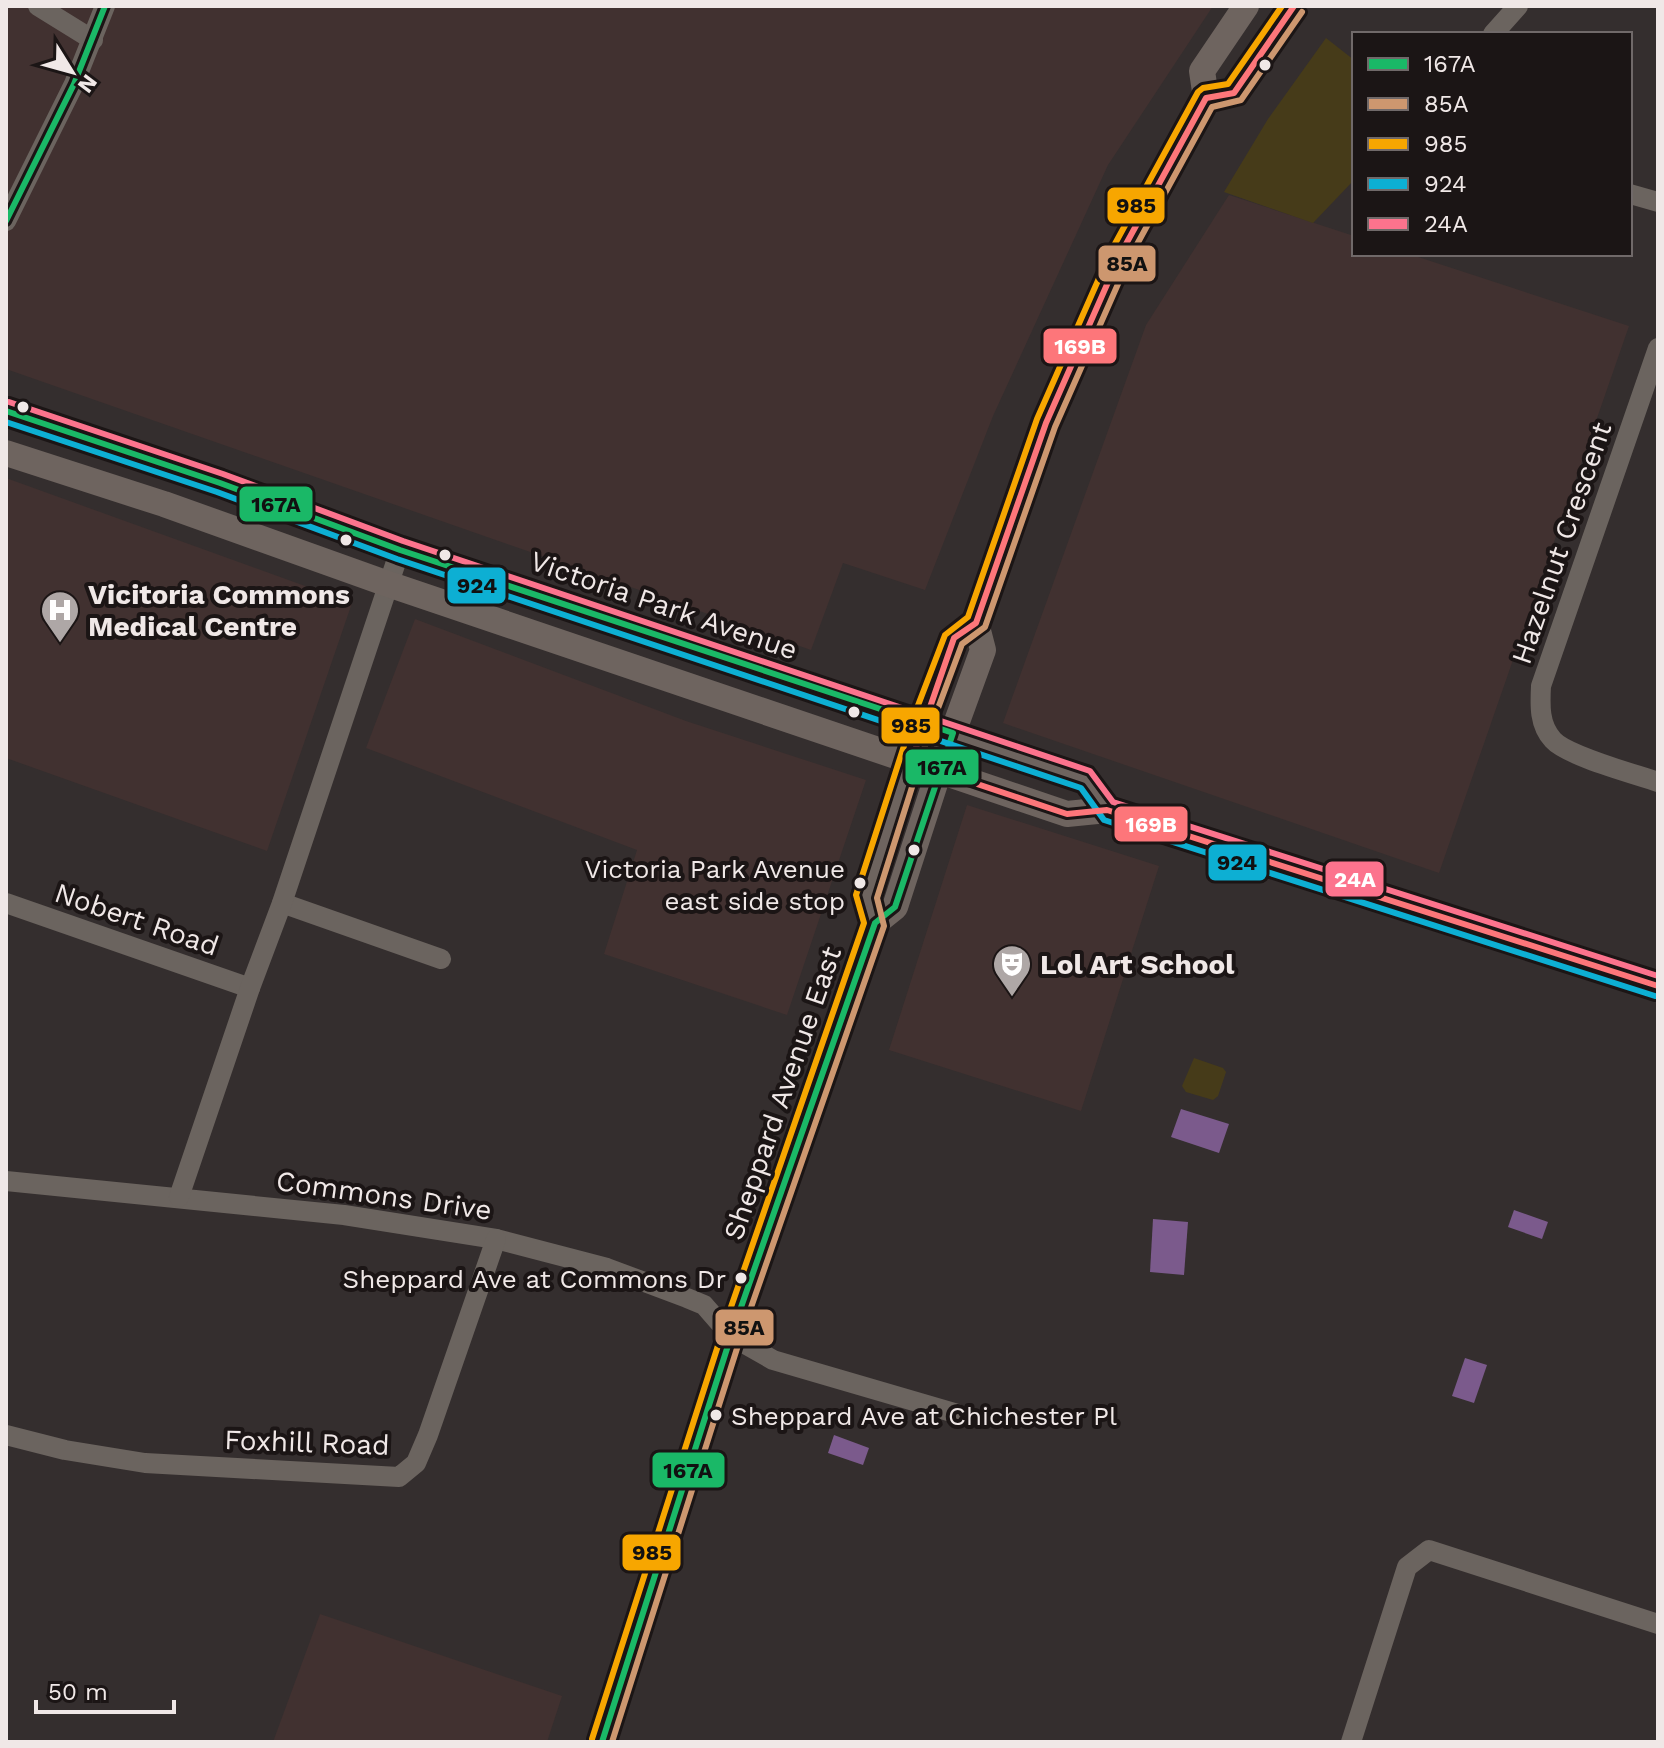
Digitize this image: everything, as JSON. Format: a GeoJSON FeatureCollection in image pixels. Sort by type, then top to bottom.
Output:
{"type":"FeatureCollection","features":[{"type":"Feature","properties":{"kind":"main road","name":"Sheppard Avenue East"},"geometry":{"type":"LineString","coordinates":[[602,1742],[731,1336],[875,923],[895,907],[939,771],[983,650],[976,623],[1046,423],[1120,255],[1206,98],[1202,71],[1246,6]]}},
{"type":"Feature","properties":{"kind":"main road"},"geometry":{"type":"LineString","coordinates":[[1206,98],[1234,93],[1294,6]]}},
{"type":"Feature","properties":{"kind":"main road","name":"Victoria Park Avenue"},"geometry":{"type":"LineString","coordinates":[[6,411],[220,483],[400,550],[1087,780],[1107,810]]}},
{"type":"Feature","properties":{"kind":"main road"},"geometry":{"type":"LineString","coordinates":[[6,453],[164,504],[388,584],[1067,814],[1107,810],[1658,986]]}},
{"type":"Feature","properties":{"kind":"main road","name":"Sheppard Avenue East"},"geometry":{"type":"LineString","coordinates":[[875,923],[866,898],[922,724],[954,638],[976,623]]}},
{"type":"Feature","properties":{"kind":"street"},"geometry":{"type":"LineString","coordinates":[[38,6],[93,40]]}},
{"type":"Feature","properties":{"kind":"street"},"geometry":{"type":"LineString","coordinates":[[6,221],[93,40],[105,6]]}},
{"type":"Feature","properties":{"kind":"street"},"geometry":{"type":"LineString","coordinates":[[1495,32],[1518,6]]}},
{"type":"Feature","properties":{"kind":"street"},"geometry":{"type":"LineString","coordinates":[[1632,195],[1658,202]]}},
{"type":"Feature","properties":{"kind":"street","name":"Hazelnut Crescent"},"geometry":{"type":"LineString","coordinates":[[1658,348],[1541,686],[1540,714],[1553,742],[1658,782]]}},
{"type":"Feature","properties":{"kind":"street"},"geometry":{"type":"LineString","coordinates":[[179,1197],[282,903],[400,550]]}},
{"type":"Feature","properties":{"kind":"street","name":"Nobert Road"},"geometry":{"type":"LineString","coordinates":[[6,903],[250,988]]}},
{"type":"Feature","properties":{"kind":"street"},"geometry":{"type":"LineString","coordinates":[[282,903],[441,959]]}},
{"type":"Feature","properties":{"kind":"street","name":"Commons Drive"},"geometry":{"type":"LineString","coordinates":[[6,1181],[344,1215],[496,1239],[607,1268],[704,1305],[731,1336],[773,1360],[958,1414]]}},
{"type":"Feature","properties":{"kind":"street","name":"Foxhill Road"},"geometry":{"type":"LineString","coordinates":[[6,1435],[65,1450],[145,1463],[399,1477],[416,1463],[428,1435],[496,1239]]}},
{"type":"Feature","properties":{"kind":"street"},"geometry":{"type":"LineString","coordinates":[[1351,1742],[1407,1567],[1429,1550],[1658,1624]]}},
{"type":"Feature","properties":{"kind":"shaded area"},"geometry":{"type":"Polygon","coordinates":[[[6,6],[1213,6],[1108,165],[993,416],[925,590],[843,563],[811,650],[6,369],[6,6]]]}},
{"type":"Feature","properties":{"kind":"shaded area"},"geometry":{"type":"Polygon","coordinates":[[[1326,38],[1352,58],[1352,182],[1313,223],[1224,192],[1268,119],[1326,38]]]}},
{"type":"Feature","properties":{"kind":"shaded area"},"geometry":{"type":"Polygon","coordinates":[[[1229,195],[1352,235],[1352,256],[1415,256],[1629,326],[1439,873],[1003,723],[1146,325],[1229,195]]]}},
{"type":"Feature","properties":{"kind":"shaded area"},"geometry":{"type":"Polygon","coordinates":[[[6,478],[352,603],[267,851],[6,758],[6,478]]]}},
{"type":"Feature","properties":{"kind":"shaded area"},"geometry":{"type":"Polygon","coordinates":[[[415,619],[686,721],[866,780],[787,1015],[604,954],[637,850],[366,748],[415,619]]]}},
{"type":"Feature","properties":{"kind":"shaded area"},"geometry":{"type":"Polygon","coordinates":[[[967,805],[1159,866],[1081,1111],[889,1050],[967,805]]]}},
{"type":"Feature","properties":{"kind":"shaded area"},"geometry":{"type":"Polygon","coordinates":[[[1194,1058],[1223,1068],[1226,1072],[1218,1096],[1213,1100],[1186,1092],[1182,1086],[1194,1058]]]}},
{"type":"Feature","properties":{"kind":"shaded area"},"geometry":{"type":"Polygon","coordinates":[[[1181,1109],[1229,1124],[1219,1153],[1171,1137],[1181,1109]]]}},
{"type":"Feature","properties":{"kind":"shaded area"},"geometry":{"type":"Polygon","coordinates":[[[1514,1210],[1548,1222],[1542,1239],[1508,1227],[1514,1210]]]}},
{"type":"Feature","properties":{"kind":"shaded area"},"geometry":{"type":"Polygon","coordinates":[[[1153,1219],[1188,1222],[1184,1275],[1150,1272],[1153,1219]]]}},
{"type":"Feature","properties":{"kind":"shaded area"},"geometry":{"type":"Polygon","coordinates":[[[1465,1358],[1487,1365],[1474,1403],[1452,1396],[1465,1358]]]}},
{"type":"Feature","properties":{"kind":"shaded area"},"geometry":{"type":"Polygon","coordinates":[[[834,1435],[869,1448],[863,1465],[828,1453],[834,1435]]]}},
{"type":"Feature","properties":{"kind":"shaded area"},"geometry":{"type":"Polygon","coordinates":[[[320,1614],[562,1696],[547,1742],[273,1742],[320,1614]]]}},
{"type":"Feature","properties":{"kind":"transit line","name":"167A"},"geometry":{"type":"LineString","coordinates":[[6,221],[74,84],[105,6]]}},
{"type":"Feature","properties":{"kind":"transit line","name":"985"},"geometry":{"type":"LineString","coordinates":[[592,1739],[722,1333],[864,923],[856,895],[912,721],[945,635],[968,617],[1037,419],[1111,251],[1198,92],[1203,88],[1228,84],[1282,6]]}},
{"type":"Feature","properties":{"kind":"transit line","name":"169B"},"geometry":{"type":"LineString","coordinates":[[1294,6],[1234,93],[1206,98],[1120,255],[1046,423],[976,623],[954,638],[911,762],[1067,814],[1107,810],[1658,986]]}},
{"type":"Feature","properties":{"kind":"transit line","name":"85A"},"geometry":{"type":"LineString","coordinates":[[612,1742],[740,1339],[884,926],[877,898],[931,727],[962,644],[985,627],[1055,427],[1129,259],[1212,107],[1241,100],[1302,12]]}},
{"type":"Feature","properties":{"kind":"transit line","name":"24A"},"geometry":{"type":"LineString","coordinates":[[9,402],[223,474],[403,541],[1090,771],[1113,802],[1658,976]]}},
{"type":"Feature","properties":{"kind":"transit line","name":"167A"},"geometry":{"type":"LineString","coordinates":[[6,411],[220,483],[400,550],[953,733],[895,907],[875,923],[731,1336],[602,1742]]}},
{"type":"Feature","properties":{"kind":"transit line","name":"924"},"geometry":{"type":"LineString","coordinates":[[6,422],[217,492],[397,559],[1081,788],[1104,820],[1655,996]]}},
{"type":"Feature","properties":{"kind":"place","name":"Vicitoria Commons Medical Centre"},"geometry":{"type":"Point","coordinates":[60,644]}},
{"type":"Feature","properties":{"kind":"place","name":"Victoria Park Avenue east side stop"},"geometry":{"type":"Point","coordinates":[860,883]}},
{"type":"Feature","properties":{"kind":"place","name":"Lol Art School"},"geometry":{"type":"Point","coordinates":[1012,998]}},
{"type":"Feature","properties":{"kind":"place","name":"Sheppard Ave at Commons Dr"},"geometry":{"type":"Point","coordinates":[741,1278]}},
{"type":"Feature","properties":{"kind":"place","name":"Sheppard Ave at Chichester Pl"},"geometry":{"type":"Point","coordinates":[716,1415]}}]}
